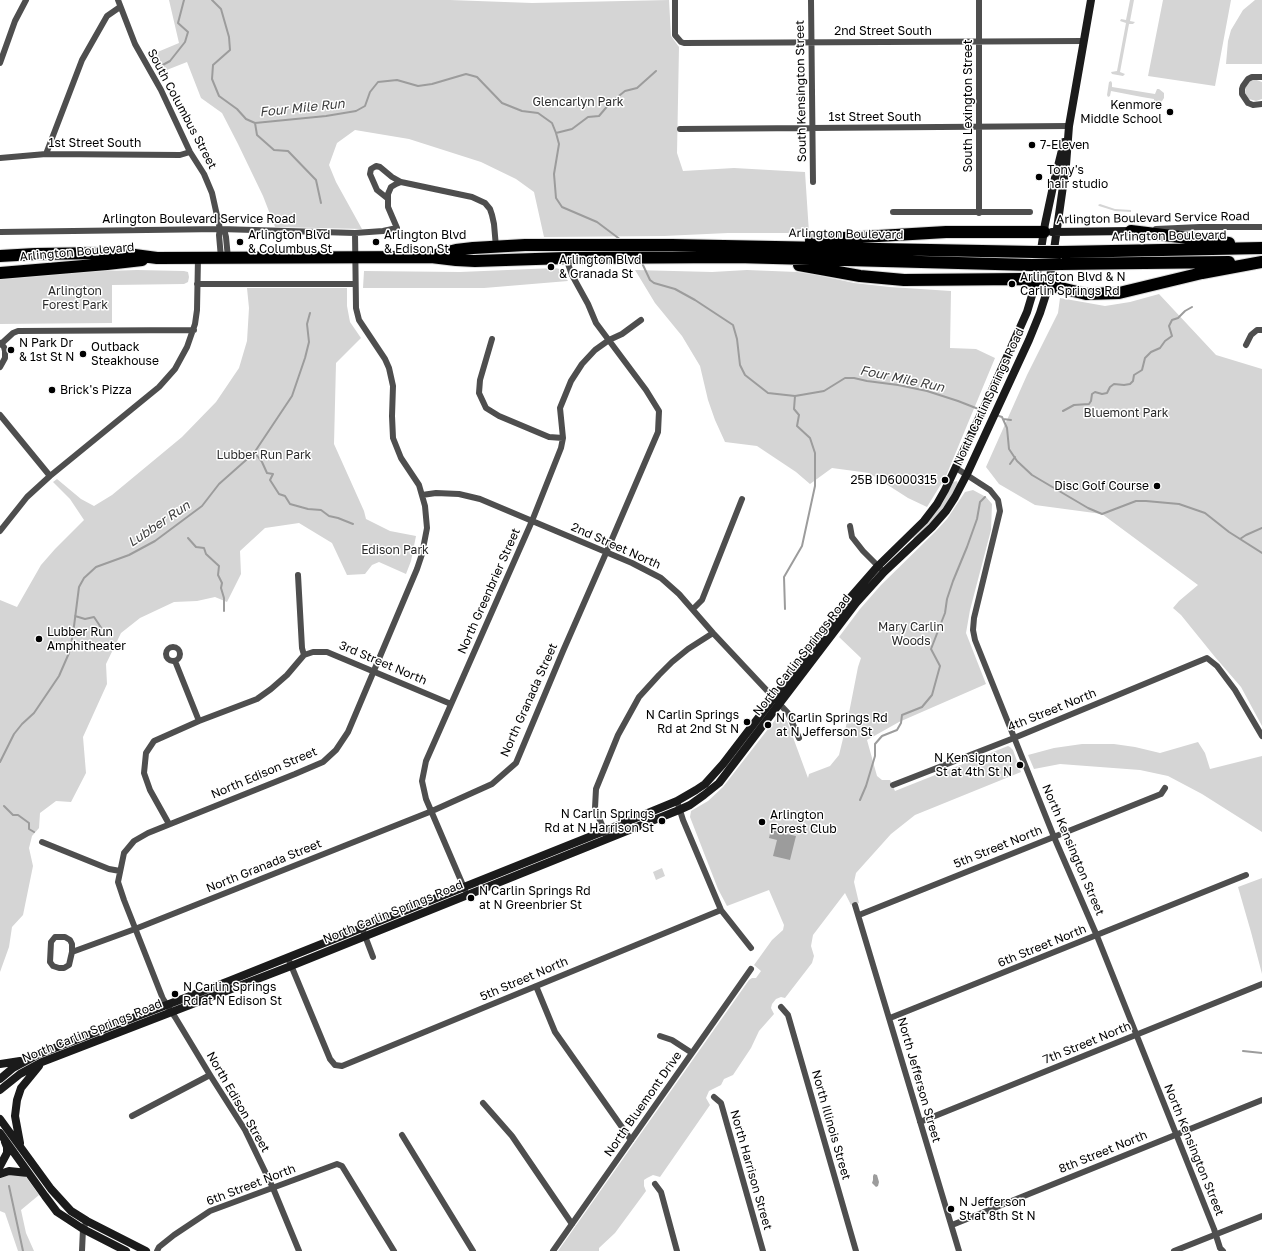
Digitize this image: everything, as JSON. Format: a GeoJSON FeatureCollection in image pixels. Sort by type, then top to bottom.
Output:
{"type":"FeatureCollection","features":[{"type":"Feature","properties":{"kind":"highway"},"geometry":{"type":"LineString","coordinates":[[1131,231],[1262,247]]}},
{"type":"Feature","properties":{"kind":"highway"},"geometry":{"type":"LineString","coordinates":[[736,252],[898,234],[946,232],[1044,232]]}},
{"type":"Feature","properties":{"kind":"highway","name":"Arlington Boulevard"},"geometry":{"type":"LineString","coordinates":[[430,257],[456,250],[496,247],[672,245],[736,252],[1032,265],[1262,262]]}},
{"type":"Feature","properties":{"kind":"highway","name":"Arlington Boulevard"},"geometry":{"type":"LineString","coordinates":[[0,256],[103,253],[127,254],[157,258],[430,257],[456,260],[475,260],[687,258],[736,252],[1062,252],[1262,247]]}},
{"type":"Feature","properties":{"kind":"highway"},"geometry":{"type":"LineString","coordinates":[[736,252],[860,276],[904,280],[1023,280],[1086,294],[1119,292],[1202,273],[1262,262]]}},
{"type":"Feature","properties":{"kind":"highway","name":"Arlington Boulevard"},"geometry":{"type":"LineString","coordinates":[[0,273],[115,264],[157,258]]}},
{"type":"Feature","properties":{"kind":"main road"},"geometry":{"type":"LineString","coordinates":[[1069,126],[1091,0]]}},
{"type":"Feature","properties":{"kind":"main road","name":"North Carlin Springs Road"},"geometry":{"type":"LineString","coordinates":[[881,570],[937,504],[956,468],[1027,312],[1036,282],[1054,182],[1069,126]]}},
{"type":"Feature","properties":{"kind":"main road","name":"North Carlin Springs Road"},"geometry":{"type":"LineString","coordinates":[[0,1079],[27,1060],[63,1045],[291,966],[464,887],[606,834],[679,810],[690,805],[718,783],[850,598],[932,527],[946,511],[955,497],[967,474],[1037,320],[1049,285],[1069,126]]}},
{"type":"Feature","properties":{"kind":"main road"},"geometry":{"type":"LineString","coordinates":[[1054,182],[1061,199]]}},
{"type":"Feature","properties":{"kind":"main road","name":"Arlington Boulevard Service Road"},"geometry":{"type":"LineString","coordinates":[[1044,232],[1131,231]]}},
{"type":"Feature","properties":{"kind":"main road","name":"North Carlin Springs Road"},"geometry":{"type":"LineString","coordinates":[[0,1090],[20,1074],[42,1062],[288,958],[467,895],[677,801],[696,790],[712,777],[776,701]]}},
{"type":"Feature","properties":{"kind":"main road"},"geometry":{"type":"LineString","coordinates":[[0,1064],[27,1060]]}},
{"type":"Feature","properties":{"kind":"main road"},"geometry":{"type":"LineString","coordinates":[[20,1146],[15,1116],[16,1100],[21,1088],[42,1062]]}},
{"type":"Feature","properties":{"kind":"main road"},"geometry":{"type":"LineString","coordinates":[[0,1119],[60,1200],[71,1211],[87,1221],[146,1251]]}},
{"type":"Feature","properties":{"kind":"main road"},"geometry":{"type":"LineString","coordinates":[[0,1166],[5,1158],[7,1147],[1,1134]]}},
{"type":"Feature","properties":{"kind":"main road"},"geometry":{"type":"LineString","coordinates":[[1,1134],[57,1212],[83,1229],[126,1251]]}},
{"type":"Feature","properties":{"kind":"main road"},"geometry":{"type":"LineString","coordinates":[[0,1174],[9,1171],[28,1173]]}},
{"type":"Feature","properties":{"kind":"street"},"geometry":{"type":"LineString","coordinates":[[0,63],[15,21],[26,0]]}},
{"type":"Feature","properties":{"kind":"street","name":"South Columbus Street"},"geometry":{"type":"LineString","coordinates":[[118,0],[135,44],[162,90],[190,152],[204,174],[212,193],[220,229],[219,235],[225,258]]}},
{"type":"Feature","properties":{"kind":"street","name":"2nd Street South"},"geometry":{"type":"LineString","coordinates":[[675,0],[676,35],[682,43],[1083,41]]}},
{"type":"Feature","properties":{"kind":"street","name":"South Kensington Street"},"geometry":{"type":"LineString","coordinates":[[811,0],[813,182]]}},
{"type":"Feature","properties":{"kind":"street","name":"South Lexington Street"},"geometry":{"type":"LineString","coordinates":[[979,0],[979,213]]}},
{"type":"Feature","properties":{"kind":"street"},"geometry":{"type":"LineString","coordinates":[[46,154],[82,60],[107,16],[120,7]]}},
{"type":"Feature","properties":{"kind":"street"},"geometry":{"type":"LineString","coordinates":[[1262,77],[1252,77],[1248,79],[1242,89],[1242,94],[1248,103],[1253,105],[1262,104]]}},
{"type":"Feature","properties":{"kind":"street","name":"1st Street South"},"geometry":{"type":"LineString","coordinates":[[680,129],[1069,126]]}},
{"type":"Feature","properties":{"kind":"street","name":"1st Street South"},"geometry":{"type":"LineString","coordinates":[[0,158],[46,154],[180,155],[190,152]]}},
{"type":"Feature","properties":{"kind":"street"},"geometry":{"type":"LineString","coordinates":[[401,182],[389,190],[387,198],[377,190],[370,174],[371,169],[376,166],[380,167],[401,182],[472,196],[485,203],[490,209],[493,219],[496,247]]}},
{"type":"Feature","properties":{"kind":"street","name":"Arlington Boulevard Service Road"},"geometry":{"type":"LineString","coordinates":[[0,232],[220,229],[355,233],[378,232],[397,228],[388,207],[387,198]]}},
{"type":"Feature","properties":{"kind":"street"},"geometry":{"type":"LineString","coordinates":[[893,212],[1030,212]]}},
{"type":"Feature","properties":{"kind":"street","name":"Arlington Boulevard Service Road"},"geometry":{"type":"LineString","coordinates":[[1131,231],[1200,227],[1262,227]]}},
{"type":"Feature","properties":{"kind":"street","name":"North Edison Street"},"geometry":{"type":"LineString","coordinates":[[299,1251],[273,1188],[244,1130],[170,1008],[162,999],[118,882],[124,853],[134,841],[169,824],[323,762],[336,750],[348,732],[415,576],[422,554],[427,528],[425,506],[418,485],[401,458],[393,438],[392,377],[385,359],[360,320],[355,302],[355,233]]}},
{"type":"Feature","properties":{"kind":"street"},"geometry":{"type":"LineString","coordinates":[[0,531],[27,497],[50,476],[158,387],[175,368],[186,350],[194,330],[197,310],[198,258]]}},
{"type":"Feature","properties":{"kind":"street","name":"North Granada Street"},"geometry":{"type":"LineString","coordinates":[[72,952],[135,929],[432,811],[492,784],[516,763],[658,432],[658,411],[646,390],[596,323],[588,304],[572,276],[566,258]]}},
{"type":"Feature","properties":{"kind":"street"},"geometry":{"type":"LineString","coordinates":[[198,284],[355,284]]}},
{"type":"Feature","properties":{"kind":"street","name":"North Greenbrier Street"},"geometry":{"type":"LineString","coordinates":[[467,895],[426,799],[422,781],[426,761],[532,521],[561,448],[563,438],[560,408],[571,381],[582,364],[596,350],[641,320]]}},
{"type":"Feature","properties":{"kind":"street"},"geometry":{"type":"LineString","coordinates":[[0,367],[5,358],[5,351],[0,343],[18,331],[194,330]]}},
{"type":"Feature","properties":{"kind":"street"},"geometry":{"type":"LineString","coordinates":[[1246,345],[1251,335],[1257,330],[1262,330]]}},
{"type":"Feature","properties":{"kind":"street"},"geometry":{"type":"LineString","coordinates":[[492,339],[480,380],[479,393],[486,408],[500,416],[549,437],[563,438]]}},
{"type":"Feature","properties":{"kind":"street"},"geometry":{"type":"LineString","coordinates":[[0,415],[50,476]]}},
{"type":"Feature","properties":{"kind":"street","name":"North Kensington Street"},"geometry":{"type":"LineString","coordinates":[[956,468],[987,488],[998,500],[1000,511],[974,620],[973,630],[975,640],[1054,837],[1096,936],[1222,1251]]}},
{"type":"Feature","properties":{"kind":"street","name":"2nd Street North"},"geometry":{"type":"LineString","coordinates":[[422,495],[446,493],[466,495],[480,499],[632,563],[661,578],[679,594],[776,701]]}},
{"type":"Feature","properties":{"kind":"street"},"geometry":{"type":"LineString","coordinates":[[693,609],[702,600],[742,499]]}},
{"type":"Feature","properties":{"kind":"street"},"geometry":{"type":"LineString","coordinates":[[850,526],[852,537],[881,570]]}},
{"type":"Feature","properties":{"kind":"street"},"geometry":{"type":"LineString","coordinates":[[169,824],[150,790],[144,773],[146,753],[154,741],[199,721],[257,699],[287,675],[304,655],[302,648],[298,575]]}},
{"type":"Feature","properties":{"kind":"street"},"geometry":{"type":"LineString","coordinates":[[606,834],[595,808],[596,790],[618,735],[639,697],[659,675],[688,649],[713,633]]}},
{"type":"Feature","properties":{"kind":"street","name":"3rd Street North"},"geometry":{"type":"LineString","coordinates":[[304,655],[313,652],[327,652],[451,704]]}},
{"type":"Feature","properties":{"kind":"street","name":"4th Street North"},"geometry":{"type":"LineString","coordinates":[[893,784],[1014,738],[1207,658],[1217,666],[1235,690],[1262,736]]}},
{"type":"Feature","properties":{"kind":"street"},"geometry":{"type":"LineString","coordinates":[[175,661],[199,721]]}},
{"type":"Feature","properties":{"kind":"street"},"geometry":{"type":"LineString","coordinates":[[776,701],[788,713],[799,738]]}},
{"type":"Feature","properties":{"kind":"street","name":"5th Street North"},"geometry":{"type":"LineString","coordinates":[[859,915],[1161,794],[1165,788]]}},
{"type":"Feature","properties":{"kind":"street"},"geometry":{"type":"LineString","coordinates":[[677,801],[682,820],[721,910],[751,948]]}},
{"type":"Feature","properties":{"kind":"street"},"geometry":{"type":"LineString","coordinates":[[42,842],[109,870],[120,871]]}},
{"type":"Feature","properties":{"kind":"street","name":"6th Street North"},"geometry":{"type":"LineString","coordinates":[[890,1018],[1246,875]]}},
{"type":"Feature","properties":{"kind":"street","name":"North Jefferson Street"},"geometry":{"type":"LineString","coordinates":[[855,905],[959,1251]]}},
{"type":"Feature","properties":{"kind":"street","name":"5th Street North"},"geometry":{"type":"LineString","coordinates":[[291,966],[330,1059],[335,1065],[342,1066],[721,910]]}},
{"type":"Feature","properties":{"kind":"street"},"geometry":{"type":"LineString","coordinates":[[364,932],[373,957]]}},
{"type":"Feature","properties":{"kind":"street"},"geometry":{"type":"LineString","coordinates":[[55,937],[65,937],[70,940],[72,944],[72,952],[69,965],[64,968],[53,966],[50,962],[51,942],[55,937]]}},
{"type":"Feature","properties":{"kind":"street"},"geometry":{"type":"LineString","coordinates":[[288,958],[291,966]]}},
{"type":"Feature","properties":{"kind":"street","name":"North Bluemont Drive"},"geometry":{"type":"LineString","coordinates":[[553,1251],[751,969]]}},
{"type":"Feature","properties":{"kind":"street","name":"7th Street North"},"geometry":{"type":"LineString","coordinates":[[920,1122],[1262,984]]}},
{"type":"Feature","properties":{"kind":"street"},"geometry":{"type":"LineString","coordinates":[[536,986],[555,1032],[631,1140]]}},
{"type":"Feature","properties":{"kind":"street","name":"North Illinois Street"},"geometry":{"type":"LineString","coordinates":[[781,1007],[788,1015],[856,1251]]}},
{"type":"Feature","properties":{"kind":"street"},"geometry":{"type":"LineString","coordinates":[[660,1036],[672,1040],[692,1053]]}},
{"type":"Feature","properties":{"kind":"street"},"geometry":{"type":"LineString","coordinates":[[132,1116],[210,1075]]}},
{"type":"Feature","properties":{"kind":"street","name":"North Harrison Street"},"geometry":{"type":"LineString","coordinates":[[714,1097],[721,1103],[763,1251]]}},
{"type":"Feature","properties":{"kind":"street","name":"8th Street North"},"geometry":{"type":"LineString","coordinates":[[952,1225],[1262,1100]]}},
{"type":"Feature","properties":{"kind":"street"},"geometry":{"type":"LineString","coordinates":[[483,1103],[512,1136],[572,1224]]}},
{"type":"Feature","properties":{"kind":"street"},"geometry":{"type":"LineString","coordinates":[[402,1135],[473,1251]]}},
{"type":"Feature","properties":{"kind":"street","name":"6th Street North"},"geometry":{"type":"LineString","coordinates":[[157,1251],[159,1246],[210,1211],[334,1164],[340,1165],[394,1251]]}},
{"type":"Feature","properties":{"kind":"street"},"geometry":{"type":"LineString","coordinates":[[654,1184],[661,1192],[677,1251]]}},
{"type":"Feature","properties":{"kind":"street"},"geometry":{"type":"LineString","coordinates":[[1174,1251],[1262,1216]]}},
{"type":"Feature","properties":{"kind":"street"},"geometry":{"type":"LineString","coordinates":[[82,1251],[83,1229],[87,1221]]}},
{"type":"Feature","properties":{"kind":"green space","name":"Glencarlyn Park"},"geometry":{"type":"Polygon","coordinates":[[[169,0],[450,0],[532,3],[669,0],[671,36],[679,47],[677,153],[683,171],[734,168],[805,172],[809,233],[728,233],[664,236],[544,237],[534,192],[516,179],[481,162],[409,139],[355,130],[337,143],[329,165],[336,182],[362,229],[275,227],[263,196],[222,113],[201,98],[187,62],[159,73],[148,56],[179,43],[169,0]]]}},
{"type":"Feature","properties":{"kind":"green space"},"geometry":{"type":"Polygon","coordinates":[[[1130,0],[1134,0],[1130,21],[1135,22],[1133,24],[1129,24],[1120,72],[1125,74],[1123,76],[1112,74],[1111,72],[1117,71],[1126,23],[1120,21],[1121,19],[1126,20],[1130,0]]]}},
{"type":"Feature","properties":{"kind":"green space"},"geometry":{"type":"Polygon","coordinates":[[[1163,0],[1231,0],[1215,86],[1148,76],[1163,0]]]}},
{"type":"Feature","properties":{"kind":"green space"},"geometry":{"type":"Polygon","coordinates":[[[1255,0],[1262,0],[1262,64],[1226,64],[1228,41],[1231,30],[1243,10],[1255,0]]]}},
{"type":"Feature","properties":{"kind":"green space"},"geometry":{"type":"Polygon","coordinates":[[[1254,79],[1262,82],[1262,99],[1256,101],[1249,99],[1245,93],[1246,86],[1251,80],[1254,79]]]}},
{"type":"Feature","properties":{"kind":"green space"},"geometry":{"type":"Polygon","coordinates":[[[1111,81],[1112,87],[1155,94],[1157,89],[1159,89],[1164,93],[1164,98],[1160,104],[1156,105],[1154,103],[1154,99],[1111,91],[1110,96],[1108,97],[1109,82],[1111,81]]]}},
{"type":"Feature","properties":{"kind":"green space"},"geometry":{"type":"Polygon","coordinates":[[[1100,204],[1115,209],[1131,210],[1131,212],[1115,211],[1098,205],[1100,204]]]}},
{"type":"Feature","properties":{"kind":"green space"},"geometry":{"type":"Polygon","coordinates":[[[560,269],[568,281],[484,288],[363,288],[364,271],[460,272],[560,269]]]}},
{"type":"Feature","properties":{"kind":"green space","name":"Arlington Forest Park"},"geometry":{"type":"Polygon","coordinates":[[[137,270],[184,271],[188,272],[189,277],[188,282],[184,284],[112,285],[112,323],[0,324],[0,279],[74,272],[137,270]]]}},
{"type":"Feature","properties":{"kind":"green space"},"geometry":{"type":"Polygon","coordinates":[[[635,270],[712,272],[747,270],[797,272],[854,283],[951,291],[950,348],[976,349],[995,358],[946,476],[927,507],[908,498],[869,473],[832,468],[810,484],[796,472],[757,446],[725,442],[708,400],[700,366],[682,336],[655,303],[635,270]]]}},
{"type":"Feature","properties":{"kind":"green space","name":"Lubber Run Park"},"geometry":{"type":"Polygon","coordinates":[[[247,288],[347,288],[347,306],[350,322],[361,338],[336,363],[334,444],[364,511],[366,519],[390,531],[416,536],[411,561],[406,574],[379,562],[372,565],[365,574],[347,575],[332,543],[299,523],[265,528],[240,551],[241,574],[227,602],[215,597],[197,601],[174,602],[140,618],[121,633],[106,664],[107,684],[83,737],[86,773],[71,802],[56,801],[40,813],[39,828],[32,836],[29,848],[33,866],[23,915],[12,927],[9,947],[0,972],[0,600],[17,607],[41,565],[84,520],[70,499],[53,482],[57,479],[81,499],[94,506],[112,495],[182,437],[216,402],[239,368],[247,341],[249,308],[247,288]]]}},
{"type":"Feature","properties":{"kind":"green space","name":"Bluemont Park"},"geometry":{"type":"Polygon","coordinates":[[[1159,294],[1216,355],[1262,369],[1262,726],[1241,687],[1181,615],[1173,608],[1198,585],[1102,514],[1035,505],[999,484],[986,467],[1027,375],[1058,313],[1060,298],[1105,306],[1130,302],[1159,294]]]}},
{"type":"Feature","properties":{"kind":"green space"},"geometry":{"type":"Polygon","coordinates":[[[957,481],[958,484],[949,500],[936,517],[914,539],[913,538],[943,502],[953,482],[957,481]]]}},
{"type":"Feature","properties":{"kind":"green space","name":"Mary Carlin Woods"},"geometry":{"type":"Polygon","coordinates":[[[973,490],[986,497],[992,504],[991,530],[970,610],[966,633],[986,684],[899,722],[867,740],[877,776],[882,780],[890,780],[895,791],[1008,746],[1013,750],[1021,772],[915,815],[891,834],[856,873],[854,882],[859,903],[851,905],[845,893],[813,935],[811,946],[814,956],[812,963],[785,998],[781,997],[776,999],[772,1004],[771,1008],[774,1014],[759,1031],[751,1048],[733,1075],[724,1079],[721,1085],[709,1091],[706,1098],[710,1105],[660,1177],[653,1175],[644,1180],[646,1191],[615,1233],[599,1248],[599,1251],[558,1251],[749,980],[756,978],[761,971],[754,965],[772,940],[783,930],[784,925],[769,890],[727,906],[718,889],[690,817],[691,811],[708,801],[723,787],[775,720],[779,717],[784,718],[787,721],[808,778],[809,774],[830,766],[839,755],[861,658],[839,637],[860,609],[881,585],[947,519],[965,492],[973,490]]]}},
{"type":"Feature","properties":{"kind":"green space"},"geometry":{"type":"Polygon","coordinates":[[[1198,742],[1205,753],[1210,769],[1262,756],[1262,832],[1202,794],[1168,776],[1140,770],[1060,764],[1034,769],[1028,755],[1054,748],[1082,744],[1114,744],[1160,753],[1198,742]]]}},
{"type":"Feature","properties":{"kind":"green space"},"geometry":{"type":"Polygon","coordinates":[[[662,868],[665,876],[656,880],[653,872],[662,868]]]}},
{"type":"Feature","properties":{"kind":"green space"},"geometry":{"type":"Polygon","coordinates":[[[1262,878],[1262,974],[1238,887],[1262,878]]]}},
{"type":"Feature","properties":{"kind":"green space"},"geometry":{"type":"Polygon","coordinates":[[[9,1172],[26,1177],[39,1195],[21,1210],[26,1233],[34,1251],[18,1251],[5,1213],[0,1211],[0,1176],[9,1172]]]}},
{"type":"Feature","properties":{"kind":"shaded area"},"geometry":{"type":"Polygon","coordinates":[[[772,825],[780,827],[779,832],[796,836],[790,860],[773,856],[777,840],[769,838],[772,825]]]}},
{"type":"Feature","properties":{"kind":"shaded area"},"geometry":{"type":"Polygon","coordinates":[[[874,1174],[877,1175],[879,1182],[878,1186],[876,1187],[872,1183],[874,1174]]]}},
{"type":"Feature","properties":{"kind":"waterway"},"geometry":{"type":"LineString","coordinates":[[159,67],[170,61],[185,42],[188,32],[178,23],[184,0]]}},
{"type":"Feature","properties":{"kind":"waterway","name":"Four Mile Run"},"geometry":{"type":"LineString","coordinates":[[212,0],[221,9],[229,37],[230,50],[213,65],[212,79],[219,96],[237,109],[246,119],[255,123],[326,116],[356,111],[365,106],[370,92],[378,82],[397,80],[418,86],[432,84],[466,74],[477,77],[502,103],[522,111],[538,113],[552,123],[559,144],[554,174],[556,198],[562,207],[597,222],[621,240]]}},
{"type":"Feature","properties":{"kind":"waterway"},"geometry":{"type":"LineString","coordinates":[[556,133],[572,129],[588,117],[599,116],[610,103],[625,91],[637,88],[656,71]]}},
{"type":"Feature","properties":{"kind":"waterway","name":"Lubber Run"},"geometry":{"type":"LineString","coordinates":[[255,123],[257,135],[274,150],[288,151],[316,180],[321,203]]}},
{"type":"Feature","properties":{"kind":"waterway","name":"Four Mile Run"},"geometry":{"type":"LineString","coordinates":[[642,263],[650,280],[654,283],[675,289],[695,300],[733,325],[737,339],[740,365],[745,375],[768,393],[795,396],[824,391],[845,378],[854,378],[927,391],[981,410]]}},
{"type":"Feature","properties":{"kind":"waterway"},"geometry":{"type":"LineString","coordinates":[[1063,411],[1074,405],[1089,404],[1092,394],[1095,392],[1102,394],[1107,393],[1110,387],[1114,384],[1130,384],[1133,381],[1134,375],[1142,370],[1145,358],[1151,352],[1160,348],[1165,341],[1172,336],[1169,326],[1172,320],[1178,318],[1192,307]]}},
{"type":"Feature","properties":{"kind":"waterway","name":"Lubber Run"},"geometry":{"type":"LineString","coordinates":[[0,762],[14,734],[34,713],[59,676],[69,653],[79,587],[84,578],[96,567],[129,555],[155,541],[202,506],[219,484],[254,453],[292,396],[309,342],[307,324],[310,313]]}},
{"type":"Feature","properties":{"kind":"waterway"},"geometry":{"type":"LineString","coordinates":[[785,609],[784,577],[802,546],[815,486],[815,453],[810,438],[797,426],[799,415],[794,409],[795,396]]}},
{"type":"Feature","properties":{"kind":"waterway","name":"Four Mile Run"},"geometry":{"type":"LineString","coordinates":[[996,415],[1002,417],[1007,428],[1009,449],[1017,461],[1032,475],[1088,508],[1102,514],[1136,501],[1179,504],[1205,513],[1229,532],[1262,553]]}},
{"type":"Feature","properties":{"kind":"waterway","name":"Four Mile Run"},"geometry":{"type":"LineString","coordinates":[[1003,419],[1011,420]]}},
{"type":"Feature","properties":{"kind":"waterway"},"geometry":{"type":"LineString","coordinates":[[255,453],[262,462],[267,473],[273,474],[270,480],[279,494],[285,496],[290,504],[308,509],[321,510],[329,516],[353,524]]}},
{"type":"Feature","properties":{"kind":"waterway","name":"Four Mile Run"},"geometry":{"type":"LineString","coordinates":[[1010,464],[1015,457]]}},
{"type":"Feature","properties":{"kind":"waterway"},"geometry":{"type":"LineString","coordinates":[[860,800],[875,756],[875,744],[882,736],[897,730],[901,723],[902,715],[922,707],[932,695],[940,666],[931,649],[945,613],[947,599],[953,581],[977,519],[980,502],[985,497]]}},
{"type":"Feature","properties":{"kind":"waterway"},"geometry":{"type":"LineString","coordinates":[[1240,539],[1262,528]]}},
{"type":"Feature","properties":{"kind":"waterway"},"geometry":{"type":"LineString","coordinates":[[188,538],[196,547],[204,548],[206,554],[219,566],[218,575],[222,583],[221,588],[224,598],[224,611]]}},
{"type":"Feature","properties":{"kind":"waterway"},"geometry":{"type":"LineString","coordinates":[[75,616],[85,619],[94,617],[102,629]]}},
{"type":"Feature","properties":{"kind":"waterway"},"geometry":{"type":"LineString","coordinates":[[4,806],[13,815],[18,815],[29,823],[29,829],[34,832]]}},
{"type":"Feature","properties":{"kind":"waterway"},"geometry":{"type":"LineString","coordinates":[[1243,1051],[1262,1053]]}},
{"type":"Feature","properties":{"kind":"waterway","name":"Lubber Run"},"geometry":{"type":"LineString","coordinates":[[9,1186],[23,1251]]}},
{"type":"Feature","properties":{"kind":"place","name":"Kenmore Middle School"},"geometry":{"type":"Point","coordinates":[1170,112]}},
{"type":"Feature","properties":{"kind":"place","name":"7-Eleven"},"geometry":{"type":"Point","coordinates":[1032,145]}},
{"type":"Feature","properties":{"kind":"place","name":"Tony's hair studio"},"geometry":{"type":"Point","coordinates":[1039,177]}},
{"type":"Feature","properties":{"kind":"place","name":"Arlington Blvd & Columbus St"},"geometry":{"type":"Point","coordinates":[240,242]}},
{"type":"Feature","properties":{"kind":"place","name":"Arlington Blvd & Edison St"},"geometry":{"type":"Point","coordinates":[376,242]}},
{"type":"Feature","properties":{"kind":"place","name":"Arlington Blvd & Granada St"},"geometry":{"type":"Point","coordinates":[551,267]}},
{"type":"Feature","properties":{"kind":"place","name":"Arlington Blvd & N Carlin Springs Rd"},"geometry":{"type":"Point","coordinates":[1012,284]}},
{"type":"Feature","properties":{"kind":"place","name":"N Park Dr & 1st St N"},"geometry":{"type":"Point","coordinates":[11,350]}},
{"type":"Feature","properties":{"kind":"place","name":"Outback Steakhouse"},"geometry":{"type":"Point","coordinates":[83,354]}},
{"type":"Feature","properties":{"kind":"place","name":"Brick's Pizza"},"geometry":{"type":"Point","coordinates":[52,390]}},
{"type":"Feature","properties":{"kind":"place","name":"25B ID6000315"},"geometry":{"type":"Point","coordinates":[945,480]}},
{"type":"Feature","properties":{"kind":"place","name":"Disc Golf Course"},"geometry":{"type":"Point","coordinates":[1157,486]}},
{"type":"Feature","properties":{"kind":"place","name":"Lubber Run Amphitheater"},"geometry":{"type":"Point","coordinates":[39,639]}},
{"type":"Feature","properties":{"kind":"place","name":"N Carlin Springs Rd at 2nd St N"},"geometry":{"type":"Point","coordinates":[747,722]}},
{"type":"Feature","properties":{"kind":"place","name":"N Carlin Springs Rd at N Jefferson St"},"geometry":{"type":"Point","coordinates":[768,725]}},
{"type":"Feature","properties":{"kind":"place","name":"N Kensignton St at 4th St N"},"geometry":{"type":"Point","coordinates":[1020,765]}},
{"type":"Feature","properties":{"kind":"place","name":"N Carlin Springs Rd at N Harrison St"},"geometry":{"type":"Point","coordinates":[662,821]}},
{"type":"Feature","properties":{"kind":"place","name":"Arlington Forest Club"},"geometry":{"type":"Point","coordinates":[762,822]}},
{"type":"Feature","properties":{"kind":"place","name":"N Carlin Springs Rd at N Greenbrier St"},"geometry":{"type":"Point","coordinates":[471,898]}},
{"type":"Feature","properties":{"kind":"place","name":"N Carlin Springs Rd at N Edison St"},"geometry":{"type":"Point","coordinates":[175,994]}},
{"type":"Feature","properties":{"kind":"place","name":"N Jefferson St at 8th St N"},"geometry":{"type":"Point","coordinates":[951,1209]}},
{"type":"Feature","properties":{"kind":"park label","name":"Edison Park"},"geometry":{"type":"Point","coordinates":[395,550]}}]}
